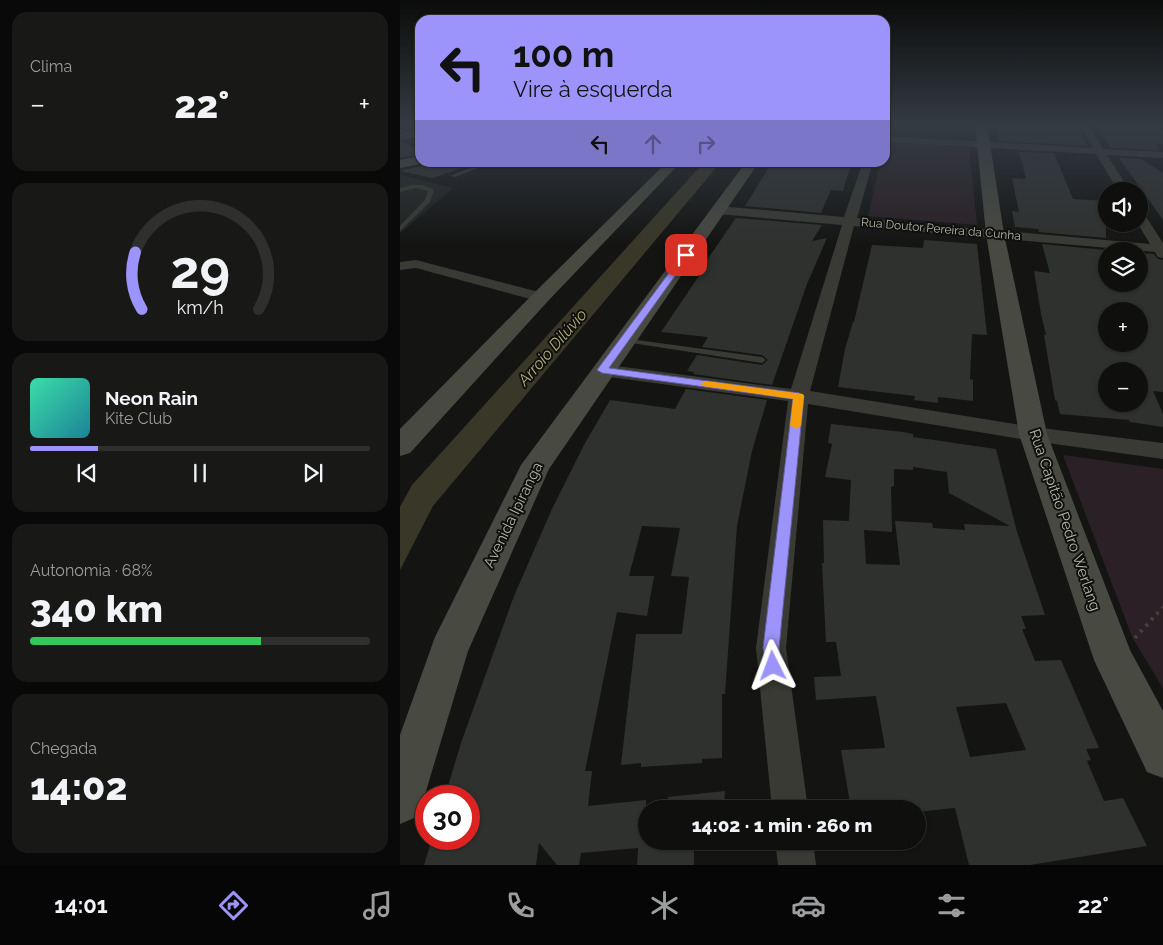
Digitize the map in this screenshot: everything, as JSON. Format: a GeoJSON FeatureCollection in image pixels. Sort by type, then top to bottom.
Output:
{"type":"FeatureCollection","features":[{"type":"Feature","properties":{"kind":"main road","name":"Rua Capitão Pedro Werlang"},"geometry":{"type":"LineString","coordinates":[[985,164],[1033,434],[1114,660],[1163,756]]}},
{"type":"Feature","properties":{"kind":"main road"},"geometry":{"type":"LineString","coordinates":[[400,446],[541,297],[670,167]]}},
{"type":"Feature","properties":{"kind":"main road","name":"Avenida Ipiranga"},"geometry":{"type":"LineString","coordinates":[[400,801],[449,650],[536,465],[602,370],[749,167]]}},
{"type":"Feature","properties":{"kind":"street"},"geometry":{"type":"LineString","coordinates":[[1107,164],[1118,182]]}},
{"type":"Feature","properties":{"kind":"street"},"geometry":{"type":"LineString","coordinates":[[789,800],[771,648],[799,396],[866,167]]}},
{"type":"Feature","properties":{"kind":"street","name":"Rua Doutor Pereira da Cunha"},"geometry":{"type":"LineString","coordinates":[[718,210],[1162,250]]}},
{"type":"Feature","properties":{"kind":"street"},"geometry":{"type":"LineString","coordinates":[[1148,229],[1162,250]]}},
{"type":"Feature","properties":{"kind":"street"},"geometry":{"type":"LineString","coordinates":[[402,263],[416,264],[541,297]]}},
{"type":"Feature","properties":{"kind":"street"},"geometry":{"type":"LineString","coordinates":[[602,370],[799,396],[1033,434],[1163,451]]}},
{"type":"Feature","properties":{"kind":"street"},"geometry":{"type":"LineString","coordinates":[[795,850],[797,865]]}},
{"type":"Feature","properties":{"kind":"lane"},"geometry":{"type":"LineString","coordinates":[[453,176],[477,167]]}},
{"type":"Feature","properties":{"kind":"lane"},"geometry":{"type":"LineString","coordinates":[[400,190],[418,186],[431,190],[428,201],[400,229]]}},
{"type":"Feature","properties":{"kind":"lane"},"geometry":{"type":"LineString","coordinates":[[625,340],[762,360]]}},
{"type":"Feature","properties":{"kind":"path"},"geometry":{"type":"LineString","coordinates":[[1133,640],[1163,607]]}},
{"type":"Feature","properties":{"kind":"shaded area"},"geometry":{"type":"Polygon","coordinates":[[[890,164],[971,164],[977,225],[868,216],[879,167],[890,167],[890,164]]]}},
{"type":"Feature","properties":{"kind":"shaded area"},"geometry":{"type":"Polygon","coordinates":[[[400,175],[453,188],[400,233],[400,175]]]}},
{"type":"Feature","properties":{"kind":"shaded area"},"geometry":{"type":"Polygon","coordinates":[[[1063,455],[1163,469],[1163,688],[1133,639],[1063,455]]]}},
{"type":"Feature","properties":{"kind":"water","name":"Arroio Dilúvio"},"geometry":{"type":"Polygon","coordinates":[[[699,167],[717,167],[433,506],[400,570],[400,507],[412,485],[699,167]]]}},
{"type":"Feature","properties":{"kind":"building"},"geometry":{"type":"Polygon","coordinates":[[[1022,164],[1059,164],[1073,199],[1098,201],[1098,232],[1106,232],[1106,238],[1039,232],[1038,229],[1015,227],[1012,211],[1019,212],[1012,178],[1026,179],[1022,164]]]}},
{"type":"Feature","properties":{"kind":"building"},"geometry":{"type":"Polygon","coordinates":[[[1124,164],[1149,164],[1163,173],[1163,220],[1148,199],[1148,182],[1136,182],[1124,164]]]}},
{"type":"Feature","properties":{"kind":"building"},"geometry":{"type":"Polygon","coordinates":[[[417,167],[462,168],[433,178],[400,171],[417,167]]]}},
{"type":"Feature","properties":{"kind":"building"},"geometry":{"type":"Polygon","coordinates":[[[769,167],[850,167],[843,191],[831,190],[821,213],[745,206],[769,167]]]}},
{"type":"Feature","properties":{"kind":"building"},"geometry":{"type":"Polygon","coordinates":[[[736,218],[822,225],[812,241],[827,238],[807,284],[772,385],[693,374],[694,372],[687,371],[697,355],[762,365],[768,360],[762,355],[702,347],[708,337],[661,332],[736,218]]]}},
{"type":"Feature","properties":{"kind":"building"},"geometry":{"type":"Polygon","coordinates":[[[924,240],[977,244],[987,335],[972,334],[970,379],[973,380],[973,401],[938,397],[938,403],[914,400],[915,396],[838,387],[845,349],[854,322],[872,245],[923,248],[924,240]]]}},
{"type":"Feature","properties":{"kind":"building"},"geometry":{"type":"Polygon","coordinates":[[[1042,244],[1098,249],[1098,292],[1148,292],[1148,254],[1154,254],[1158,259],[1163,260],[1163,392],[1153,391],[1163,414],[1163,427],[1130,422],[1129,420],[1060,414],[1057,401],[1055,400],[1044,335],[1046,335],[1034,271],[1050,273],[1042,244]]]}},
{"type":"Feature","properties":{"kind":"building"},"geometry":{"type":"Polygon","coordinates":[[[686,389],[767,400],[752,451],[737,526],[725,694],[722,694],[722,758],[702,759],[702,763],[641,767],[641,763],[621,765],[636,634],[682,634],[689,577],[671,576],[680,528],[642,526],[629,576],[654,576],[647,616],[617,612],[585,771],[592,771],[588,806],[638,801],[638,848],[581,853],[579,865],[557,865],[539,843],[536,865],[424,865],[429,850],[480,850],[480,785],[448,785],[462,740],[514,596],[552,509],[584,445],[610,400],[675,409],[686,389]]]}},
{"type":"Feature","properties":{"kind":"building"},"geometry":{"type":"Polygon","coordinates":[[[831,424],[903,432],[913,434],[913,437],[996,449],[1017,532],[1045,615],[1021,616],[1026,629],[1022,629],[1035,661],[1061,660],[1099,748],[1086,749],[1091,760],[1087,761],[1104,801],[1123,798],[1147,846],[1030,865],[969,865],[955,808],[926,811],[926,800],[849,800],[841,750],[885,748],[876,696],[816,700],[814,677],[841,676],[836,642],[826,642],[822,563],[824,563],[823,520],[849,521],[851,480],[825,477],[832,444],[828,443],[831,424]],[[913,467],[913,470],[894,469],[894,486],[891,487],[892,532],[864,530],[866,564],[900,565],[895,521],[932,523],[933,528],[965,530],[964,524],[1010,526],[949,493],[947,472],[913,467]],[[1006,703],[956,707],[970,757],[1026,750],[1006,703]]]}},
{"type":"Feature","properties":{"kind":"building"},"geometry":{"type":"Polygon","coordinates":[[[725,791],[724,800],[668,800],[668,797],[725,791]]]}},
{"type":"Feature","properties":{"kind":"building"},"geometry":{"type":"Polygon","coordinates":[[[638,848],[638,850],[694,850],[694,865],[637,865],[638,848]]]}},
{"type":"Feature","properties":{"kind":"slow traffic"},"geometry":{"type":"LineString","coordinates":[[706,384],[799,396],[796,425]]}},
{"type":"Feature","properties":{"kind":"route"},"geometry":{"type":"LineString","coordinates":[[686,255],[602,370],[799,396],[771,648],[773,666]]}}]}
